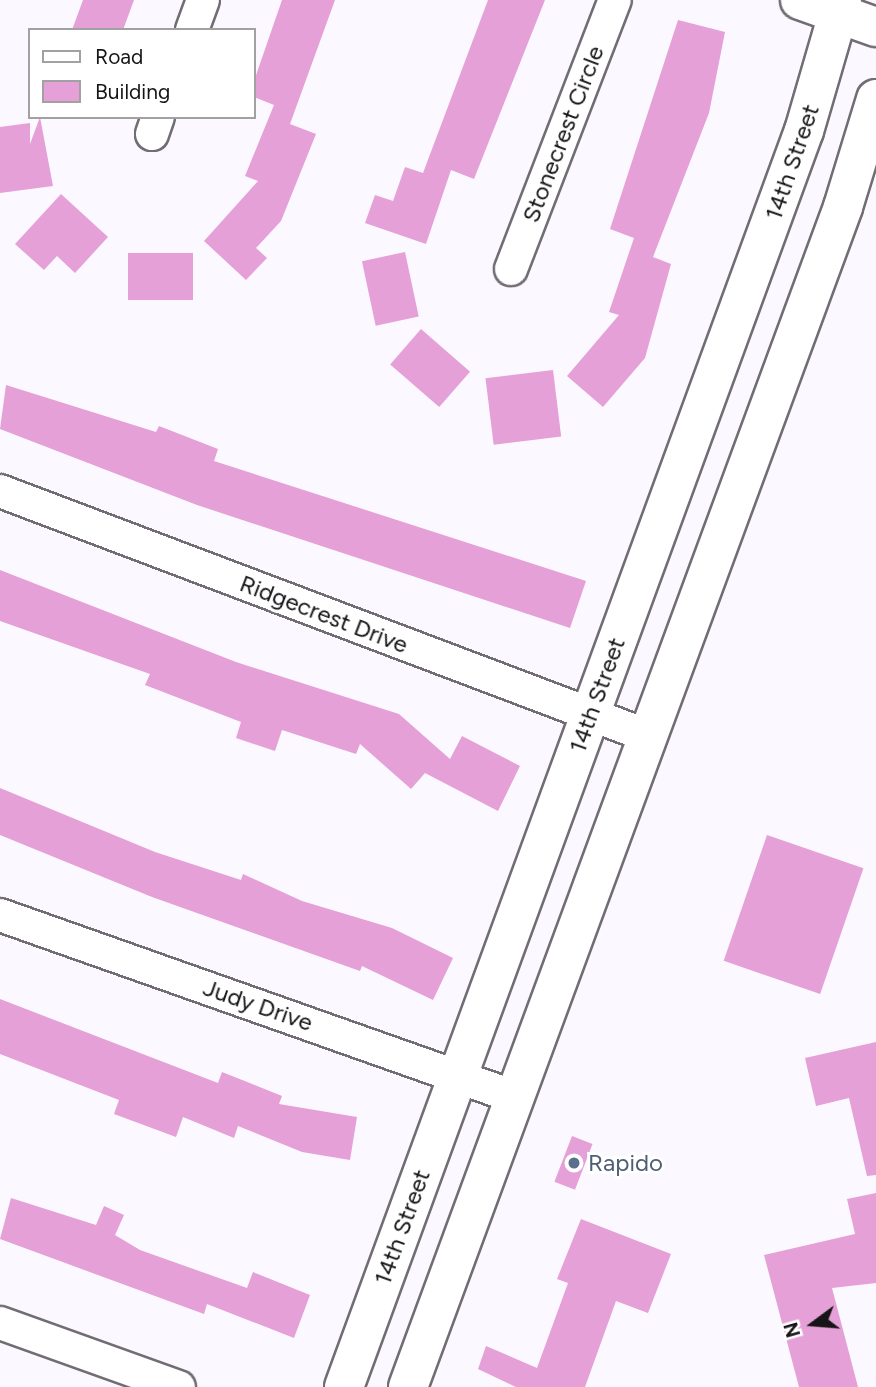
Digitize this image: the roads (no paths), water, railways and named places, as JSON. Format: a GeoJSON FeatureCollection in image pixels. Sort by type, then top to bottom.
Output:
{"type":"FeatureCollection","features":[{"type":"Feature","properties":{"kind":"main road"},"geometry":{"type":"LineString","coordinates":[[800,0],[840,7],[876,27]]}},
{"type":"Feature","properties":{"kind":"main road","name":"14th Street"},"geometry":{"type":"LineString","coordinates":[[344,1387],[804,131],[840,7]]}},
{"type":"Feature","properties":{"kind":"main road"},"geometry":{"type":"LineString","coordinates":[[408,1387],[843,207],[876,99]]}},
{"type":"Feature","properties":{"kind":"street"},"geometry":{"type":"LineString","coordinates":[[193,28],[203,0]]}},
{"type":"Feature","properties":{"kind":"street","name":"Stonecrest Circle"},"geometry":{"type":"LineString","coordinates":[[511,269],[615,0]]}},
{"type":"Feature","properties":{"kind":"street","name":"Ridgecrest Drive"},"geometry":{"type":"LineString","coordinates":[[0,491],[648,736]]}},
{"type":"Feature","properties":{"kind":"street","name":"Judy Drive"},"geometry":{"type":"LineString","coordinates":[[0,915],[515,1097]]}},
{"type":"Feature","properties":{"kind":"street"},"geometry":{"type":"LineString","coordinates":[[0,1323],[180,1387]]}},
{"type":"Feature","properties":{"kind":"place","name":"Rapido"},"geometry":{"type":"Point","coordinates":[574,1163]}}]}
